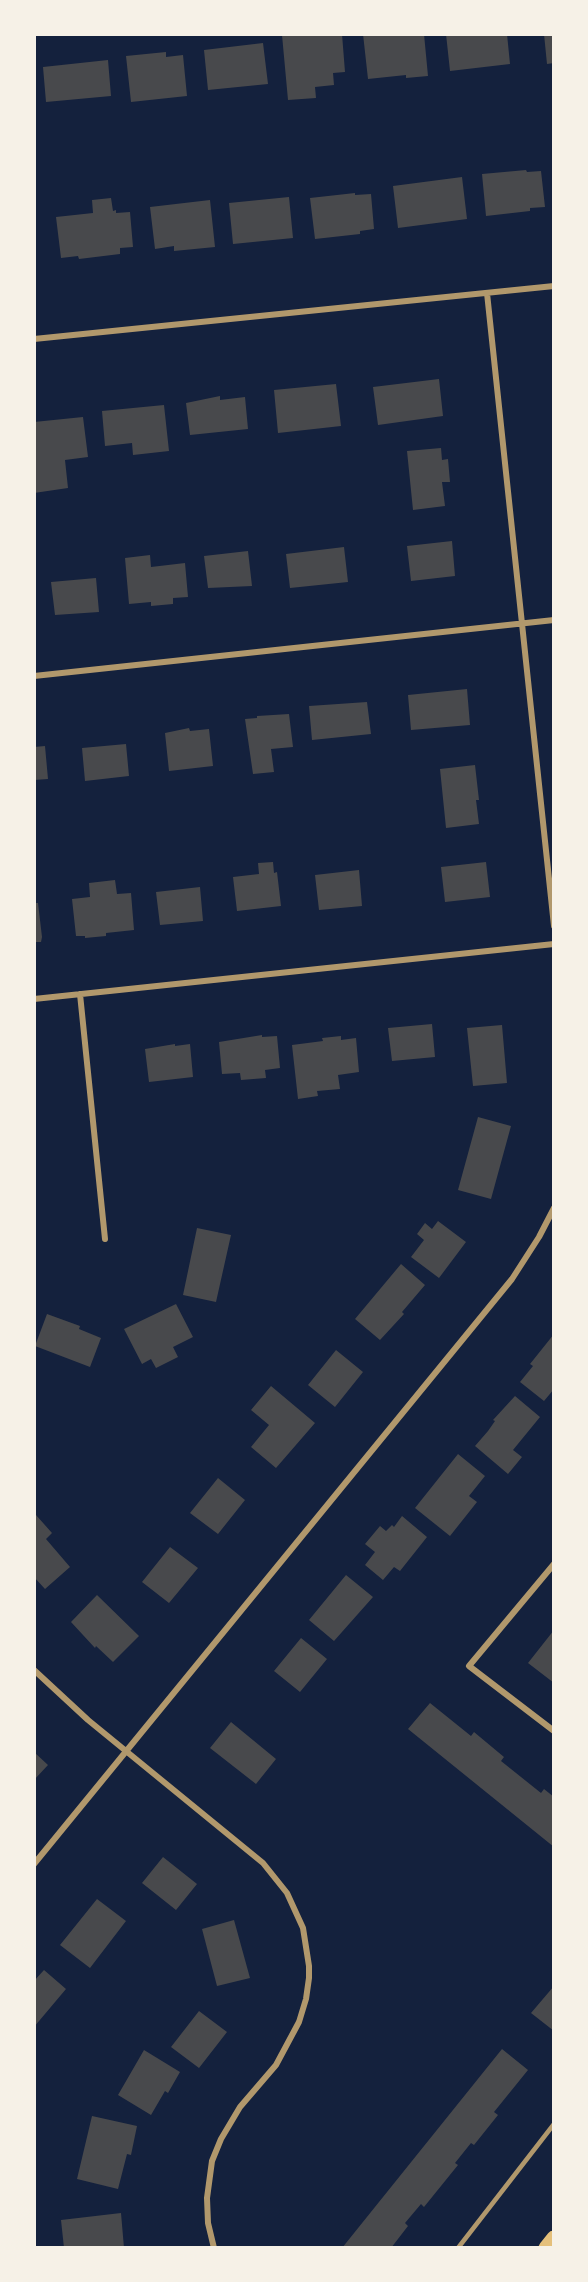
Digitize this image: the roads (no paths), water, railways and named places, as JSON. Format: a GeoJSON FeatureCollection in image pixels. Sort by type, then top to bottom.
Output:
{"type":"FeatureCollection","features":[{"type":"Feature","properties":{"kind":"main road"},"geometry":{"type":"LineString","coordinates":[[546,2247],[554,2238]]}},
{"type":"Feature","properties":{"kind":"street"},"geometry":{"type":"LineString","coordinates":[[34,339],[554,286]]}},
{"type":"Feature","properties":{"kind":"street"},"geometry":{"type":"LineString","coordinates":[[487,293],[554,926]]}},
{"type":"Feature","properties":{"kind":"street"},"geometry":{"type":"LineString","coordinates":[[34,676],[554,620]]}},
{"type":"Feature","properties":{"kind":"street"},"geometry":{"type":"LineString","coordinates":[[34,999],[554,944]]}},
{"type":"Feature","properties":{"kind":"street"},"geometry":{"type":"LineString","coordinates":[[80,994],[105,1239]]}},
{"type":"Feature","properties":{"kind":"street"},"geometry":{"type":"LineString","coordinates":[[34,1864],[512,1279],[539,1237],[554,1208]]}},
{"type":"Feature","properties":{"kind":"street"},"geometry":{"type":"LineString","coordinates":[[554,1564],[469,1666],[554,1731]]}},
{"type":"Feature","properties":{"kind":"street"},"geometry":{"type":"LineString","coordinates":[[34,1670],[88,1720],[263,1863],[280,1882],[293,1904],[306,1940],[309,1978],[299,2022],[276,2065],[240,2107],[221,2139],[212,2161],[207,2198],[208,2223],[214,2247]]}},
{"type":"Feature","properties":{"kind":"lane"},"geometry":{"type":"LineString","coordinates":[[458,2247],[554,2124]]}}]}
